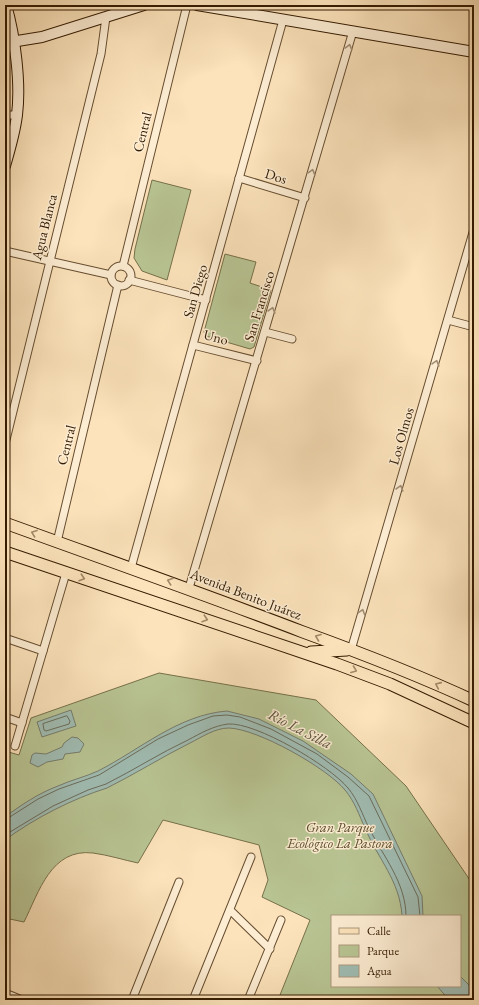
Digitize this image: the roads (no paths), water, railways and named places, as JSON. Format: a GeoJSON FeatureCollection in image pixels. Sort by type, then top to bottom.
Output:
{"type":"FeatureCollection","features":[{"type":"Feature","properties":{"kind":"main road","name":"Avenida Benito Juárez"},"geometry":{"type":"LineString","coordinates":[[5,523],[189,588],[351,650],[474,702]]}},
{"type":"Feature","properties":{"kind":"main road"},"geometry":{"type":"LineString","coordinates":[[5,552],[304,652],[390,684],[474,723]]}},
{"type":"Feature","properties":{"kind":"main road"},"geometry":{"type":"LineString","coordinates":[[304,652],[351,650]]}},
{"type":"Feature","properties":{"kind":"street"},"geometry":{"type":"LineString","coordinates":[[5,166],[17,115],[18,97],[6,5]]}},
{"type":"Feature","properties":{"kind":"street"},"geometry":{"type":"LineString","coordinates":[[10,42],[42,37],[144,5]]}},
{"type":"Feature","properties":{"kind":"street","name":"Central"},"geometry":{"type":"LineString","coordinates":[[123,266],[187,5]]}},
{"type":"Feature","properties":{"kind":"street"},"geometry":{"type":"LineString","coordinates":[[197,5],[474,52]]}},
{"type":"Feature","properties":{"kind":"street","name":"Agua Blanca"},"geometry":{"type":"LineString","coordinates":[[5,444],[101,54],[106,17]]}},
{"type":"Feature","properties":{"kind":"street","name":"San Diego"},"geometry":{"type":"LineString","coordinates":[[131,568],[283,20]]}},
{"type":"Feature","properties":{"kind":"street","name":"San Francisco"},"geometry":{"type":"LineString","coordinates":[[189,588],[256,361],[266,332],[353,31]]}},
{"type":"Feature","properties":{"kind":"street"},"geometry":{"type":"LineString","coordinates":[[5,115],[17,115]]}},
{"type":"Feature","properties":{"kind":"street","name":"Dos"},"geometry":{"type":"LineString","coordinates":[[239,178],[305,198]]}},
{"type":"Feature","properties":{"kind":"street","name":"Los Olmos"},"geometry":{"type":"LineString","coordinates":[[351,650],[474,230]]}},
{"type":"Feature","properties":{"kind":"street"},"geometry":{"type":"LineString","coordinates":[[5,251],[111,275]]}},
{"type":"Feature","properties":{"kind":"street"},"geometry":{"type":"LineString","coordinates":[[123,266],[129,270],[129,280],[125,284],[118,285],[114,282],[111,275],[116,267],[123,266]]}},
{"type":"Feature","properties":{"kind":"street"},"geometry":{"type":"LineString","coordinates":[[129,280],[206,300]]}},
{"type":"Feature","properties":{"kind":"street","name":"Central"},"geometry":{"type":"LineString","coordinates":[[57,542],[118,285]]}},
{"type":"Feature","properties":{"kind":"street"},"geometry":{"type":"LineString","coordinates":[[448,320],[474,327]]}},
{"type":"Feature","properties":{"kind":"street"},"geometry":{"type":"LineString","coordinates":[[266,332],[292,339]]}},
{"type":"Feature","properties":{"kind":"street","name":"Uno"},"geometry":{"type":"LineString","coordinates":[[193,345],[256,361]]}},
{"type":"Feature","properties":{"kind":"street"},"geometry":{"type":"LineString","coordinates":[[15,746],[66,573]]}},
{"type":"Feature","properties":{"kind":"street"},"geometry":{"type":"LineString","coordinates":[[5,638],[43,651]]}},
{"type":"Feature","properties":{"kind":"street"},"geometry":{"type":"LineString","coordinates":[[5,717],[22,724]]}},
{"type":"Feature","properties":{"kind":"street"},"geometry":{"type":"LineString","coordinates":[[193,1000],[251,857]]}},
{"type":"Feature","properties":{"kind":"street"},"geometry":{"type":"LineString","coordinates":[[132,1000],[179,882]]}},
{"type":"Feature","properties":{"kind":"street"},"geometry":{"type":"LineString","coordinates":[[230,910],[270,948]]}},
{"type":"Feature","properties":{"kind":"street"},"geometry":{"type":"LineString","coordinates":[[248,1000],[281,920]]}},
{"type":"Feature","properties":{"kind":"street"},"geometry":{"type":"LineString","coordinates":[[5,993],[22,1000]]}},
{"type":"Feature","properties":{"kind":"water"},"geometry":{"type":"Polygon","coordinates":[[[71,710],[76,726],[42,737],[37,722],[71,710]]]}},
{"type":"Feature","properties":{"kind":"water"},"geometry":{"type":"Polygon","coordinates":[[[227,711],[259,719],[303,741],[351,774],[373,794],[422,896],[423,915],[402,915],[397,892],[388,870],[370,839],[354,804],[345,790],[323,771],[291,751],[274,742],[242,730],[224,728],[209,733],[107,788],[94,792],[54,810],[5,840],[5,817],[17,808],[44,792],[98,771],[176,726],[209,714],[227,711]]]}},
{"type":"Feature","properties":{"kind":"water"},"geometry":{"type":"Polygon","coordinates":[[[72,737],[78,738],[84,744],[80,752],[65,754],[63,759],[47,762],[38,767],[30,763],[32,755],[35,753],[46,754],[62,747],[64,743],[72,737]]]}},
{"type":"Feature","properties":{"kind":"water"},"geometry":{"type":"Polygon","coordinates":[[[461,977],[474,990],[474,1000],[449,1000],[438,987],[461,987],[461,977]]]}},
{"type":"Feature","properties":{"kind":"water label","name":"Río La Silla"},"geometry":{"type":"Point","coordinates":[300,729]}},
{"type":"Feature","properties":{"kind":"park label","name":"Gran Parque Ecológico La Pastora"},"geometry":{"type":"Point","coordinates":[340,836]}}]}
